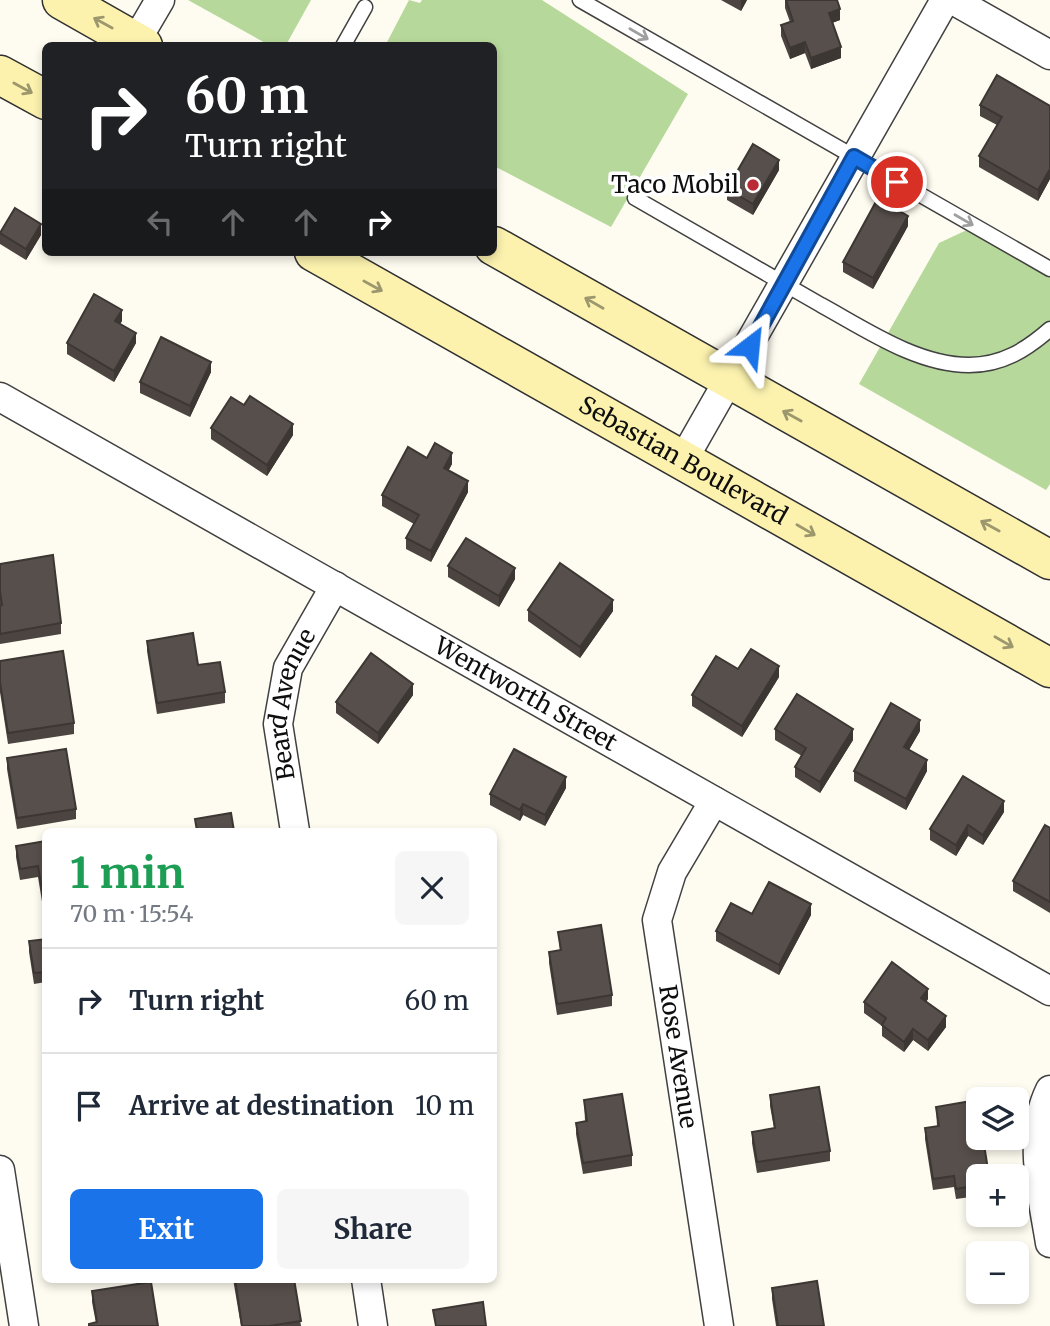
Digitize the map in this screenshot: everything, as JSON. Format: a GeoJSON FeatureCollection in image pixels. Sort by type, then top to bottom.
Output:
{"type":"FeatureCollection","features":[{"type":"Feature","properties":{"kind":"main road"},"geometry":{"type":"LineString","coordinates":[[62,0],[137,42]]}},
{"type":"Feature","properties":{"kind":"main road"},"geometry":{"type":"LineString","coordinates":[[0,75],[42,98]]}},
{"type":"Feature","properties":{"kind":"main road"},"geometry":{"type":"LineString","coordinates":[[497,248],[729,381],[1050,559]]}},
{"type":"Feature","properties":{"kind":"main road","name":"Sebastian Boulevard"},"geometry":{"type":"LineString","coordinates":[[321,256],[1050,668]]}},
{"type":"Feature","properties":{"kind":"street"},"geometry":{"type":"LineString","coordinates":[[139,42],[160,0]]}},
{"type":"Feature","properties":{"kind":"street"},"geometry":{"type":"LineString","coordinates":[[683,460],[945,0]]}},
{"type":"Feature","properties":{"kind":"street"},"geometry":{"type":"LineString","coordinates":[[953,0],[1050,55]]}},
{"type":"Feature","properties":{"kind":"street","name":"Wentworth Street"},"geometry":{"type":"LineString","coordinates":[[0,397],[1050,991]]}},
{"type":"Feature","properties":{"kind":"street","name":"Beard Avenue"},"geometry":{"type":"LineString","coordinates":[[295,828],[278,724],[288,668],[335,586]]}},
{"type":"Feature","properties":{"kind":"street","name":"Rose Avenue"},"geometry":{"type":"LineString","coordinates":[[714,801],[672,872],[657,920],[719,1326]]}},
{"type":"Feature","properties":{"kind":"street"},"geometry":{"type":"LineString","coordinates":[[1050,1090],[1039,1111],[1038,1166],[1050,1242]]}},
{"type":"Feature","properties":{"kind":"street"},"geometry":{"type":"LineString","coordinates":[[0,1170],[24,1326]]}},
{"type":"Feature","properties":{"kind":"street"},"geometry":{"type":"LineString","coordinates":[[367,1283],[373,1326]]}},
{"type":"Feature","properties":{"kind":"lane"},"geometry":{"type":"LineString","coordinates":[[580,0],[1050,269]]}},
{"type":"Feature","properties":{"kind":"lane"},"geometry":{"type":"LineString","coordinates":[[346,42],[365,7]]}},
{"type":"Feature","properties":{"kind":"lane"},"geometry":{"type":"LineString","coordinates":[[635,198],[783,284],[921,356],[968,365],[1008,360],[1050,329]]}},
{"type":"Feature","properties":{"kind":"green space"},"geometry":{"type":"Polygon","coordinates":[[[188,0],[311,0],[288,42],[264,42],[188,0]]]}},
{"type":"Feature","properties":{"kind":"green space"},"geometry":{"type":"Polygon","coordinates":[[[409,0],[420,3],[422,0],[542,0],[688,94],[611,227],[497,168],[497,42],[387,42],[409,0]]]}},
{"type":"Feature","properties":{"kind":"green space"},"geometry":{"type":"Polygon","coordinates":[[[969,229],[1050,275],[1050,484],[1046,490],[859,384],[939,243],[969,229]]]}},
{"type":"Feature","properties":{"kind":"building"},"geometry":{"type":"Polygon","coordinates":[[[786,0],[837,0],[840,9],[829,13],[841,47],[811,58],[805,42],[790,48],[781,25],[793,21],[786,0]]]}},
{"type":"Feature","properties":{"kind":"building"},"geometry":{"type":"Polygon","coordinates":[[[997,75],[1050,106],[1050,169],[1038,190],[979,156],[1002,117],[980,105],[997,75]]]}},
{"type":"Feature","properties":{"kind":"building","name":"Taco Mobil"},"geometry":{"type":"Polygon","coordinates":[[[753,144],[779,160],[753,204],[727,189],[753,144]]]}},
{"type":"Feature","properties":{"kind":"building"},"geometry":{"type":"Polygon","coordinates":[[[878,198],[908,216],[873,278],[843,262],[878,198]]]}},
{"type":"Feature","properties":{"kind":"building"},"geometry":{"type":"Polygon","coordinates":[[[15,208],[41,224],[26,249],[0,233],[15,208]]]}},
{"type":"Feature","properties":{"kind":"building"},"geometry":{"type":"Polygon","coordinates":[[[94,294],[122,310],[115,321],[136,333],[114,371],[67,343],[94,294]]]}},
{"type":"Feature","properties":{"kind":"building"},"geometry":{"type":"Polygon","coordinates":[[[161,337],[211,362],[190,406],[140,382],[161,337]]]}},
{"type":"Feature","properties":{"kind":"building"},"geometry":{"type":"Polygon","coordinates":[[[250,396],[293,424],[267,465],[211,428],[231,397],[244,405],[250,396]]]}},
{"type":"Feature","properties":{"kind":"building"},"geometry":{"type":"Polygon","coordinates":[[[435,443],[452,453],[444,468],[468,481],[431,551],[406,538],[419,515],[382,495],[408,447],[427,458],[435,443]]]}},
{"type":"Feature","properties":{"kind":"building"},"geometry":{"type":"Polygon","coordinates":[[[466,538],[515,568],[499,596],[448,566],[466,538]]]}},
{"type":"Feature","properties":{"kind":"building"},"geometry":{"type":"Polygon","coordinates":[[[53,555],[61,623],[0,634],[0,564],[53,555]]]}},
{"type":"Feature","properties":{"kind":"building"},"geometry":{"type":"Polygon","coordinates":[[[560,563],[613,600],[580,647],[528,610],[560,563]]]}},
{"type":"Feature","properties":{"kind":"building"},"geometry":{"type":"Polygon","coordinates":[[[193,633],[198,665],[220,662],[225,692],[157,703],[147,641],[193,633]]]}},
{"type":"Feature","properties":{"kind":"building"},"geometry":{"type":"Polygon","coordinates":[[[751,649],[779,666],[742,726],[692,695],[716,656],[738,669],[751,649]]]}},
{"type":"Feature","properties":{"kind":"building"},"geometry":{"type":"Polygon","coordinates":[[[63,651],[74,723],[8,733],[0,682],[0,661],[63,651]]]}},
{"type":"Feature","properties":{"kind":"building"},"geometry":{"type":"Polygon","coordinates":[[[371,653],[413,684],[378,733],[336,702],[371,653]]]}},
{"type":"Feature","properties":{"kind":"building"},"geometry":{"type":"Polygon","coordinates":[[[797,694],[853,729],[820,782],[795,767],[806,748],[775,729],[797,694]]]}},
{"type":"Feature","properties":{"kind":"building"},"geometry":{"type":"Polygon","coordinates":[[[891,703],[920,720],[904,747],[927,760],[906,799],[854,771],[891,703]]]}},
{"type":"Feature","properties":{"kind":"building"},"geometry":{"type":"Polygon","coordinates":[[[66,749],[76,809],[17,818],[7,758],[66,749]]]}},
{"type":"Feature","properties":{"kind":"building"},"geometry":{"type":"Polygon","coordinates":[[[514,749],[566,777],[545,815],[523,804],[520,810],[490,794],[514,749]]]}},
{"type":"Feature","properties":{"kind":"building"},"geometry":{"type":"Polygon","coordinates":[[[963,776],[1004,801],[983,835],[968,825],[956,845],[930,829],[963,776]]]}},
{"type":"Feature","properties":{"kind":"building"},"geometry":{"type":"Polygon","coordinates":[[[231,813],[234,828],[196,828],[195,819],[231,813]]]}},
{"type":"Feature","properties":{"kind":"building"},"geometry":{"type":"Polygon","coordinates":[[[1045,825],[1050,828],[1050,902],[1013,881],[1045,825]]]}},
{"type":"Feature","properties":{"kind":"building"},"geometry":{"type":"Polygon","coordinates":[[[42,842],[42,891],[38,866],[20,869],[16,846],[42,842]]]}},
{"type":"Feature","properties":{"kind":"building"},"geometry":{"type":"Polygon","coordinates":[[[769,882],[811,904],[779,965],[716,931],[731,903],[752,914],[769,882]]]}},
{"type":"Feature","properties":{"kind":"building"},"geometry":{"type":"Polygon","coordinates":[[[601,925],[612,995],[557,1004],[549,952],[561,950],[558,932],[601,925]]]}},
{"type":"Feature","properties":{"kind":"building"},"geometry":{"type":"Polygon","coordinates":[[[42,939],[42,972],[34,973],[29,941],[42,939]]]}},
{"type":"Feature","properties":{"kind":"building"},"geometry":{"type":"Polygon","coordinates":[[[892,962],[928,989],[921,998],[946,1016],[928,1040],[913,1029],[904,1042],[882,1025],[886,1018],[864,1002],[892,962]]]}},
{"type":"Feature","properties":{"kind":"building"},"geometry":{"type":"Polygon","coordinates":[[[819,1087],[830,1151],[757,1162],[752,1132],[775,1128],[770,1095],[819,1087]]]}},
{"type":"Feature","properties":{"kind":"building"},"geometry":{"type":"Polygon","coordinates":[[[622,1094],[632,1155],[583,1163],[576,1123],[587,1121],[584,1100],[622,1094]]]}},
{"type":"Feature","properties":{"kind":"building"},"geometry":{"type":"Polygon","coordinates":[[[966,1102],[966,1150],[985,1150],[987,1164],[966,1164],[966,1187],[956,1189],[954,1176],[933,1179],[925,1128],[939,1126],[936,1107],[966,1102]]]}},
{"type":"Feature","properties":{"kind":"building"},"geometry":{"type":"Polygon","coordinates":[[[817,1281],[824,1326],[778,1326],[772,1288],[817,1281]]]}},
{"type":"Feature","properties":{"kind":"building"},"geometry":{"type":"Polygon","coordinates":[[[151,1283],[158,1326],[89,1326],[97,1322],[92,1291],[151,1283]]]}},
{"type":"Feature","properties":{"kind":"building"},"geometry":{"type":"Polygon","coordinates":[[[236,1283],[295,1283],[301,1321],[269,1326],[242,1326],[236,1283]]]}},
{"type":"Feature","properties":{"kind":"building"},"geometry":{"type":"Polygon","coordinates":[[[483,1302],[486,1326],[436,1326],[433,1310],[483,1302]]]}},
{"type":"Feature","properties":{"kind":"place","name":"Taco Mobil"},"geometry":{"type":"Point","coordinates":[753,185]}},
{"type":"Feature","properties":{"kind":"route"},"geometry":{"type":"LineString","coordinates":[[750,346],[854,157],[897,182]]}}]}
